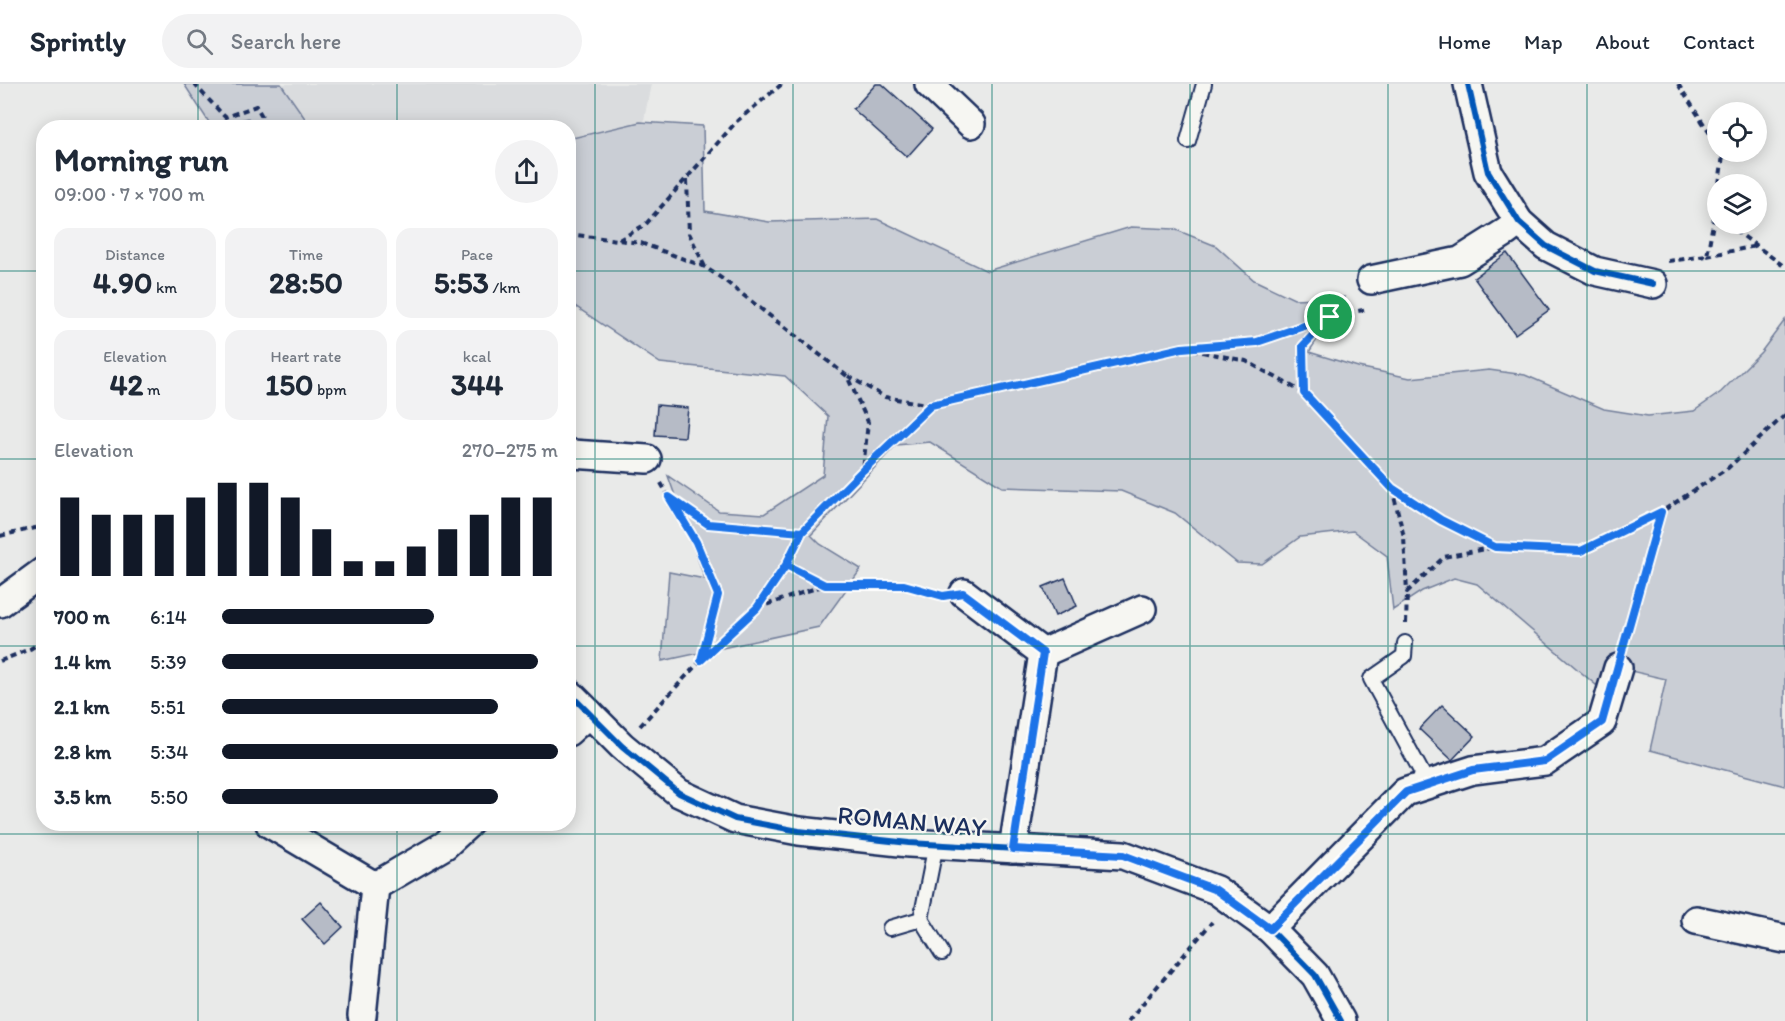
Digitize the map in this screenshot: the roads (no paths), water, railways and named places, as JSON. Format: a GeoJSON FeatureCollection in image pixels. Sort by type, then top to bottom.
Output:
{"type":"FeatureCollection","features":[{"type":"Feature","properties":{"kind":"street"},"geometry":{"type":"LineString","coordinates":[[929,84],[971,124]]}},
{"type":"Feature","properties":{"kind":"street"},"geometry":{"type":"LineString","coordinates":[[1468,84],[1488,172],[1519,222],[1546,246],[1595,271],[1653,284]]}},
{"type":"Feature","properties":{"kind":"street"},"geometry":{"type":"LineString","coordinates":[[1371,280],[1460,261],[1519,222]]}},
{"type":"Feature","properties":{"kind":"street"},"geometry":{"type":"LineString","coordinates":[[576,454],[647,459]]}},
{"type":"Feature","properties":{"kind":"street"},"geometry":{"type":"LineString","coordinates":[[0,603],[36,577]]}},
{"type":"Feature","properties":{"kind":"street"},"geometry":{"type":"LineString","coordinates":[[963,593],[1043,653]]}},
{"type":"Feature","properties":{"kind":"street"},"geometry":{"type":"LineString","coordinates":[[1043,653],[1142,609]]}},
{"type":"Feature","properties":{"kind":"street"},"geometry":{"type":"LineString","coordinates":[[1013,849],[1043,653]]}},
{"type":"Feature","properties":{"kind":"street"},"geometry":{"type":"LineString","coordinates":[[1270,929],[1406,792],[1473,770],[1545,761],[1602,722],[1618,668]]}},
{"type":"Feature","properties":{"kind":"street","name":"ROMAN WAY"},"geometry":{"type":"LineString","coordinates":[[576,700],[622,746],[680,793],[735,819],[799,831],[936,844],[1123,855],[1216,890],[1270,929],[1315,975],[1341,1021]]}},
{"type":"Feature","properties":{"kind":"street"},"geometry":{"type":"LineString","coordinates":[[576,725],[589,713]]}},
{"type":"Feature","properties":{"kind":"street"},"geometry":{"type":"LineString","coordinates":[[282,831],[375,886]]}},
{"type":"Feature","properties":{"kind":"street"},"geometry":{"type":"LineString","coordinates":[[375,886],[445,845],[460,831]]}},
{"type":"Feature","properties":{"kind":"street"},"geometry":{"type":"LineString","coordinates":[[362,1016],[375,886]]}},
{"type":"Feature","properties":{"kind":"street"},"geometry":{"type":"LineString","coordinates":[[1696,920],[1785,939]]}},
{"type":"Feature","properties":{"kind":"lane"},"geometry":{"type":"LineString","coordinates":[[1188,141],[1204,84]]}},
{"type":"Feature","properties":{"kind":"lane"},"geometry":{"type":"LineString","coordinates":[[1406,643],[1404,656],[1371,679],[1428,784]]}},
{"type":"Feature","properties":{"kind":"lane"},"geometry":{"type":"LineString","coordinates":[[936,844],[921,919],[942,953]]}},
{"type":"Feature","properties":{"kind":"lane"},"geometry":{"type":"LineString","coordinates":[[890,928],[921,919]]}}]}
